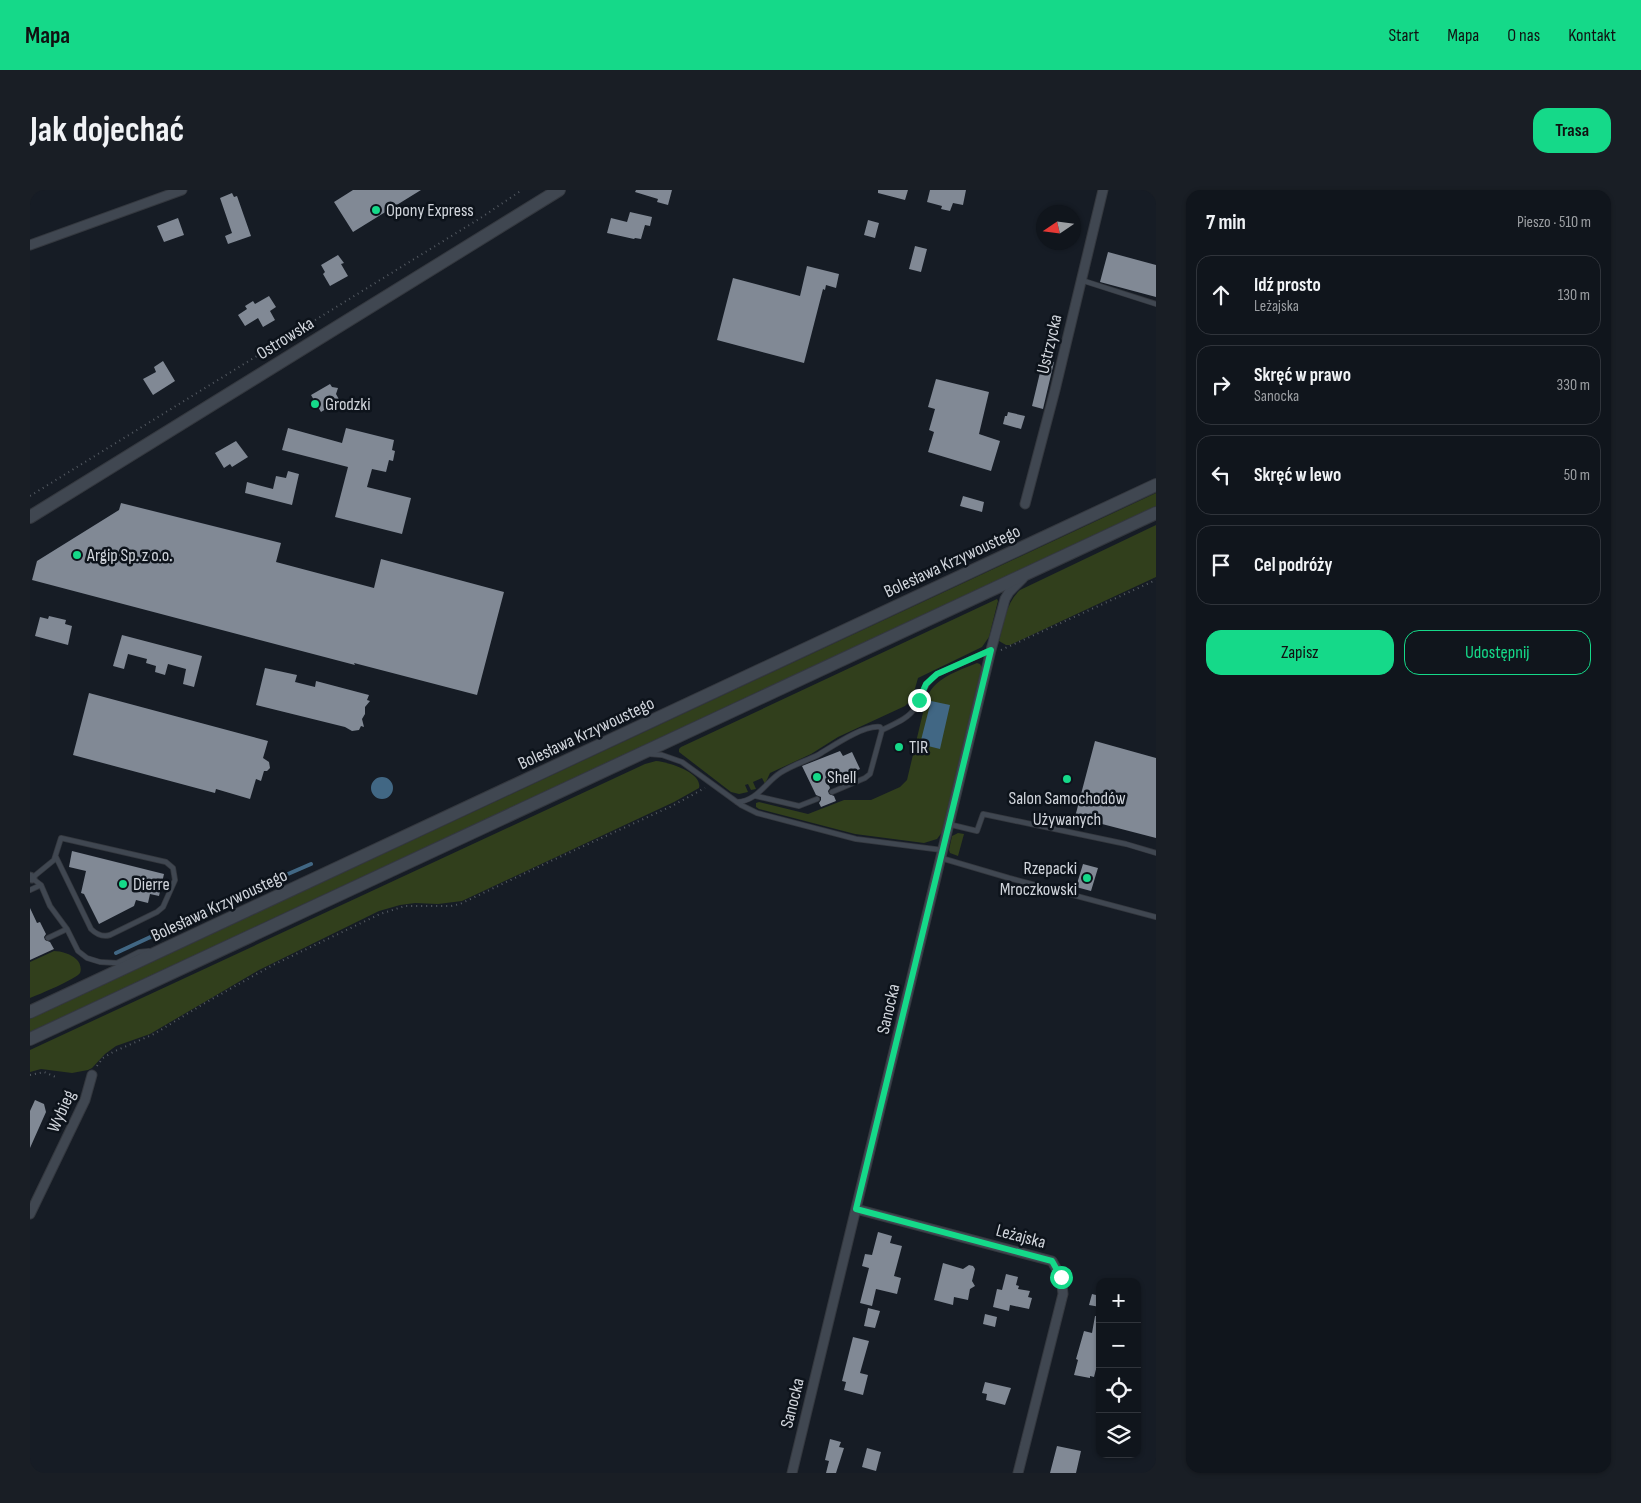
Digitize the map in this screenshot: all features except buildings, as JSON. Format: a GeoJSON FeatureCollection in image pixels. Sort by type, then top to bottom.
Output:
{"type":"FeatureCollection","features":[{"type":"Feature","properties":{"kind":"main road","name":"Ostrowska"},"geometry":{"type":"LineString","coordinates":[[30,517],[559,190]]}},
{"type":"Feature","properties":{"kind":"main road","name":"Bolesława Krzywoustego"},"geometry":{"type":"LineString","coordinates":[[30,1012],[1156,485]]}},
{"type":"Feature","properties":{"kind":"main road"},"geometry":{"type":"LineString","coordinates":[[30,1039],[1156,513]]}},
{"type":"Feature","properties":{"kind":"street"},"geometry":{"type":"LineString","coordinates":[[30,245],[182,190]]}},
{"type":"Feature","properties":{"kind":"street","name":"Ustrzycka"},"geometry":{"type":"LineString","coordinates":[[1025,504],[1102,190]]}},
{"type":"Feature","properties":{"kind":"street","name":"Sanocka"},"geometry":{"type":"LineString","coordinates":[[792,1473],[991,650],[1007,596],[1018,583],[1038,568]]}},
{"type":"Feature","properties":{"kind":"street","name":"Wybieg"},"geometry":{"type":"LineString","coordinates":[[30,1214],[85,1100],[92,1074]]}},
{"type":"Feature","properties":{"kind":"street","name":"Leżajska"},"geometry":{"type":"LineString","coordinates":[[856,1209],[1052,1261],[1061,1277],[1063,1294],[1018,1473]]}},
{"type":"Feature","properties":{"kind":"lane"},"geometry":{"type":"LineString","coordinates":[[1081,280],[1156,304]]}},
{"type":"Feature","properties":{"kind":"lane"},"geometry":{"type":"LineString","coordinates":[[832,792],[870,774],[882,730],[903,720],[912,712],[926,684],[934,677],[991,650]]}},
{"type":"Feature","properties":{"kind":"lane"},"geometry":{"type":"LineString","coordinates":[[735,802],[744,801],[756,796],[784,771],[819,754],[842,740],[874,726],[880,727],[882,730]]}},
{"type":"Feature","properties":{"kind":"lane"},"geometry":{"type":"LineString","coordinates":[[638,755],[658,754],[678,760],[735,802],[757,813],[856,839],[942,854],[1009,878],[1156,916]]}},
{"type":"Feature","properties":{"kind":"lane"},"geometry":{"type":"LineString","coordinates":[[756,796],[799,806],[817,798]]}},
{"type":"Feature","properties":{"kind":"lane"},"geometry":{"type":"LineString","coordinates":[[948,824],[977,831],[984,814],[1126,844],[1156,853]]}},
{"type":"Feature","properties":{"kind":"lane"},"geometry":{"type":"LineString","coordinates":[[56,857],[91,929],[102,936],[110,935],[157,912],[162,907],[175,880],[173,868],[166,862],[61,838],[56,857],[52,863],[31,877],[41,885],[50,906],[67,929],[78,951],[90,960],[117,963],[139,952],[162,950]]}},
{"type":"Feature","properties":{"kind":"lane"},"geometry":{"type":"LineString","coordinates":[[30,890],[41,885]]}},
{"type":"Feature","properties":{"kind":"lane"},"geometry":{"type":"LineString","coordinates":[[48,938],[67,929]]}},
{"type":"Feature","properties":{"kind":"path"},"geometry":{"type":"LineString","coordinates":[[30,496],[471,224],[522,190]]}},
{"type":"Feature","properties":{"kind":"path"},"geometry":{"type":"LineString","coordinates":[[991,650],[1004,650],[1156,580]]}},
{"type":"Feature","properties":{"kind":"path"},"geometry":{"type":"LineString","coordinates":[[92,1074],[100,1062],[113,1052],[154,1034],[222,993],[272,966],[380,914],[405,906],[452,906],[460,904],[672,806],[698,792]]}},
{"type":"Feature","properties":{"kind":"path"},"geometry":{"type":"LineString","coordinates":[[30,1075],[44,1072],[58,1078]]}},
{"type":"Feature","properties":{"kind":"green space"},"geometry":{"type":"Polygon","coordinates":[[[1156,493],[1156,506],[30,1032],[30,1019],[1156,493]]]}},
{"type":"Feature","properties":{"kind":"green space"},"geometry":{"type":"Polygon","coordinates":[[[1156,525],[1156,577],[1010,645],[999,641],[1009,607],[1020,590],[1156,525]]]}},
{"type":"Feature","properties":{"kind":"green space"},"geometry":{"type":"Polygon","coordinates":[[[997,599],[989,637],[982,647],[918,678],[912,699],[905,706],[838,737],[811,754],[770,773],[765,784],[762,778],[753,782],[756,789],[751,790],[748,784],[745,785],[748,792],[739,794],[731,792],[679,752],[681,747],[997,599]]]}},
{"type":"Feature","properties":{"kind":"green space"},"geometry":{"type":"Polygon","coordinates":[[[977,663],[982,668],[943,831],[937,839],[924,843],[855,834],[756,807],[756,803],[759,802],[808,814],[844,800],[871,800],[900,787],[907,780],[929,692],[947,676],[977,663]]]}},
{"type":"Feature","properties":{"kind":"green space"},"geometry":{"type":"Polygon","coordinates":[[[656,761],[676,766],[691,773],[699,783],[699,788],[674,802],[462,901],[438,904],[415,903],[379,911],[259,970],[150,1034],[116,1046],[88,1070],[72,1073],[41,1069],[30,1072],[30,1050],[645,764],[656,761]]]}},
{"type":"Feature","properties":{"kind":"green space"},"geometry":{"type":"Polygon","coordinates":[[[958,833],[964,834],[958,856],[950,853],[949,850],[952,836],[958,833]]]}},
{"type":"Feature","properties":{"kind":"green space"},"geometry":{"type":"Polygon","coordinates":[[[54,951],[66,953],[74,957],[80,964],[80,973],[65,983],[30,998],[30,962],[54,951]]]}},
{"type":"Feature","properties":{"kind":"water"},"geometry":{"type":"Polygon","coordinates":[[[931,701],[950,705],[940,749],[920,744],[931,701]]]}},
{"type":"Feature","properties":{"kind":"water"},"geometry":{"type":"Polygon","coordinates":[[[382,777],[390,780],[393,788],[390,796],[382,799],[374,796],[371,788],[374,780],[382,777]]]}},
{"type":"Feature","properties":{"kind":"waterway"},"geometry":{"type":"LineString","coordinates":[[116,953],[311,864]]}},
{"type":"Feature","properties":{"kind":"place","name":"Opony Express"},"geometry":{"type":"Point","coordinates":[376,210]}},
{"type":"Feature","properties":{"kind":"place","name":"Grodzki"},"geometry":{"type":"Point","coordinates":[315,404]}},
{"type":"Feature","properties":{"kind":"place","name":"Argip Sp. z o.o."},"geometry":{"type":"Point","coordinates":[77,555]}},
{"type":"Feature","properties":{"kind":"place","name":"TIR"},"geometry":{"type":"Point","coordinates":[899,747]}},
{"type":"Feature","properties":{"kind":"place","name":"Shell"},"geometry":{"type":"Point","coordinates":[817,777]}},
{"type":"Feature","properties":{"kind":"place","name":"Salon Samochodów Używanych"},"geometry":{"type":"Point","coordinates":[1067,779]}},
{"type":"Feature","properties":{"kind":"place","name":"Rzepacki Mroczkowski"},"geometry":{"type":"Point","coordinates":[1087,878]}},
{"type":"Feature","properties":{"kind":"place","name":"Dierre"},"geometry":{"type":"Point","coordinates":[123,884]}},
{"type":"Feature","properties":{"kind":"route"},"geometry":{"type":"LineString","coordinates":[[919,700],[926,684],[937,674],[991,650],[856,1209],[1052,1261],[1061,1277]]}}]}
